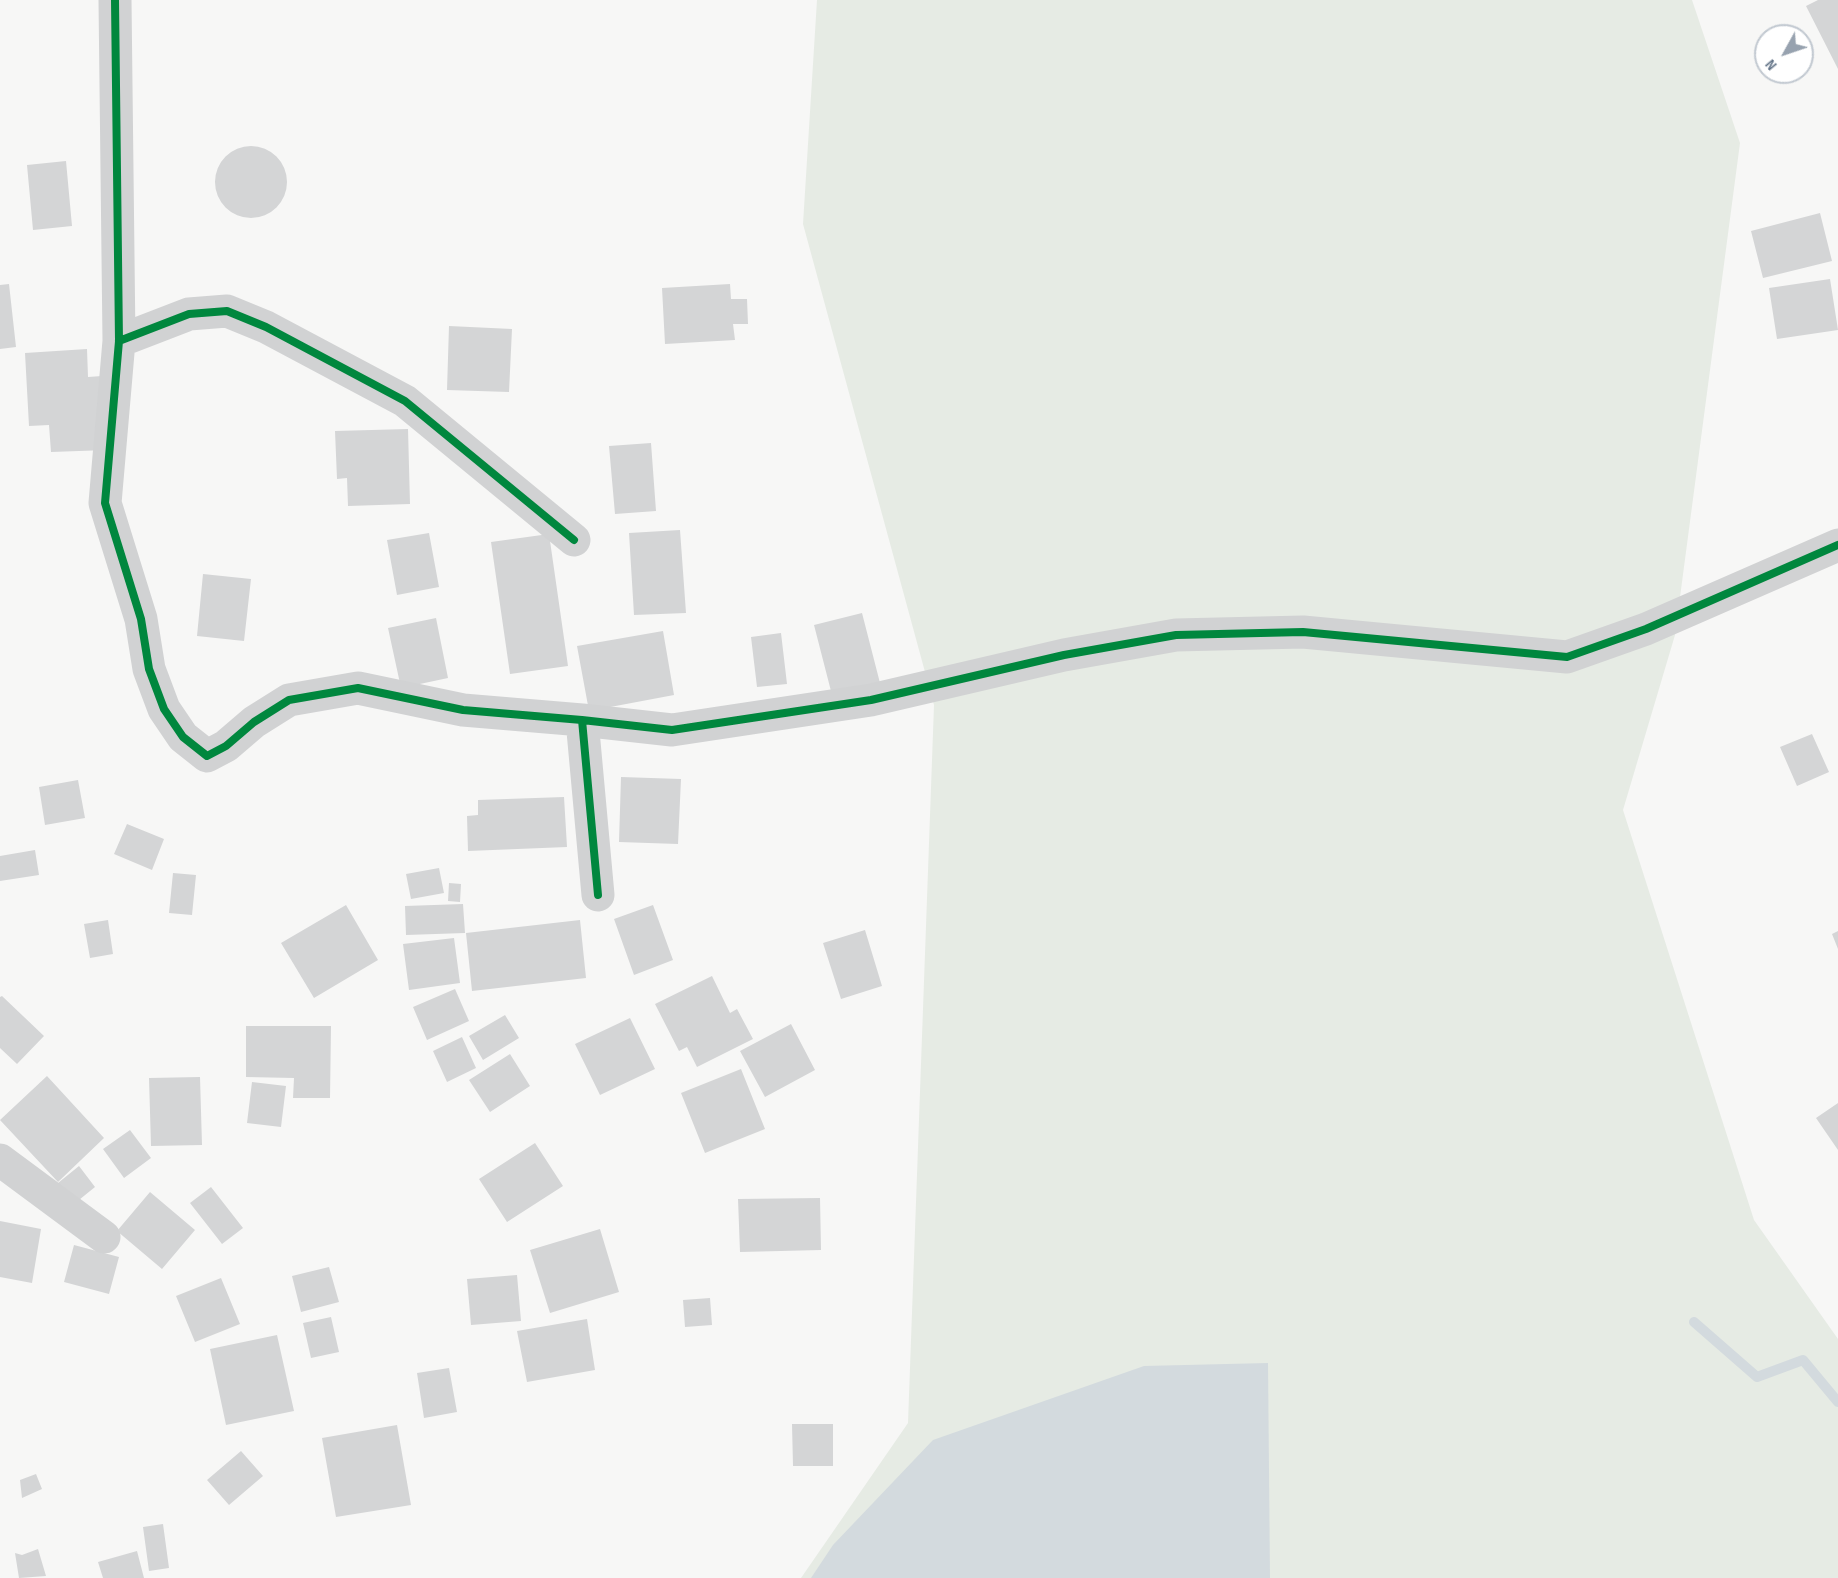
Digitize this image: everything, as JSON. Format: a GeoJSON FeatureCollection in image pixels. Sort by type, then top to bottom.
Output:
{"type":"FeatureCollection","features":[{"type":"Feature","properties":{"kind":"street"},"geometry":{"type":"LineString","coordinates":[[116,0],[119,341],[105,503],[141,619],[149,669],[164,709],[183,737],[207,756],[226,746],[254,722],[289,700],[358,687],[463,710],[672,730],[871,700],[1064,655],[1176,635],[1303,632],[1567,657],[1646,629],[1838,545]]}},
{"type":"Feature","properties":{"kind":"street"},"geometry":{"type":"LineString","coordinates":[[119,341],[189,314],[227,311],[266,327],[405,401],[574,540]]}},
{"type":"Feature","properties":{"kind":"street"},"geometry":{"type":"LineString","coordinates":[[582,720],[598,895]]}},
{"type":"Feature","properties":{"kind":"street"},"geometry":{"type":"LineString","coordinates":[[0,1160],[104,1237]]}},
{"type":"Feature","properties":{"kind":"shaded area"},"geometry":{"type":"Polygon","coordinates":[[[817,0],[1692,0],[1740,143],[1675,635],[1623,810],[1754,1220],[1838,1339],[1838,1578],[801,1578],[908,1423],[934,705],[803,224],[817,0]]]}},
{"type":"Feature","properties":{"kind":"shaded area"},"geometry":{"type":"Polygon","coordinates":[[[1268,1363],[1270,1578],[811,1578],[833,1545],[933,1440],[1144,1366],[1268,1363]]]}},
{"type":"Feature","properties":{"kind":"building"},"geometry":{"type":"Polygon","coordinates":[[[1818,0],[1838,0],[1838,69],[1806,6],[1818,0]]]}},
{"type":"Feature","properties":{"kind":"building"},"geometry":{"type":"Polygon","coordinates":[[[258,146],[277,156],[285,168],[287,182],[285,196],[277,208],[265,216],[244,218],[225,208],[217,196],[215,175],[225,156],[237,148],[258,146]]]}},
{"type":"Feature","properties":{"kind":"building"},"geometry":{"type":"Polygon","coordinates":[[[66,161],[72,226],[33,230],[27,165],[66,161]]]}},
{"type":"Feature","properties":{"kind":"building"},"geometry":{"type":"Polygon","coordinates":[[[1820,213],[1832,261],[1763,278],[1751,231],[1820,213]]]}},
{"type":"Feature","properties":{"kind":"building"},"geometry":{"type":"Polygon","coordinates":[[[1830,279],[1838,330],[1777,339],[1769,288],[1830,279]]]}},
{"type":"Feature","properties":{"kind":"building"},"geometry":{"type":"Polygon","coordinates":[[[9,284],[16,347],[0,349],[0,285],[9,284]]]}},
{"type":"Feature","properties":{"kind":"building"},"geometry":{"type":"Polygon","coordinates":[[[730,284],[731,299],[747,299],[748,324],[733,324],[735,340],[665,344],[662,288],[730,284]]]}},
{"type":"Feature","properties":{"kind":"building"},"geometry":{"type":"Polygon","coordinates":[[[449,326],[512,329],[509,392],[447,390],[449,326]]]}},
{"type":"Feature","properties":{"kind":"building"},"geometry":{"type":"Polygon","coordinates":[[[87,349],[88,377],[102,376],[107,450],[51,452],[49,425],[29,426],[25,353],[87,349]]]}},
{"type":"Feature","properties":{"kind":"building"},"geometry":{"type":"Polygon","coordinates":[[[408,429],[410,504],[348,506],[347,478],[337,479],[335,431],[408,429]]]}},
{"type":"Feature","properties":{"kind":"building"},"geometry":{"type":"Polygon","coordinates":[[[651,443],[656,511],[615,514],[609,446],[651,443]]]}},
{"type":"Feature","properties":{"kind":"building"},"geometry":{"type":"Polygon","coordinates":[[[680,530],[686,613],[634,615],[629,533],[680,530]]]}},
{"type":"Feature","properties":{"kind":"building"},"geometry":{"type":"Polygon","coordinates":[[[429,533],[439,587],[397,595],[387,540],[429,533]]]}},
{"type":"Feature","properties":{"kind":"building"},"geometry":{"type":"Polygon","coordinates":[[[549,534],[568,666],[510,674],[491,542],[549,534]]]}},
{"type":"Feature","properties":{"kind":"building"},"geometry":{"type":"Polygon","coordinates":[[[203,574],[251,579],[244,641],[197,636],[203,574]]]}},
{"type":"Feature","properties":{"kind":"building"},"geometry":{"type":"Polygon","coordinates":[[[862,613],[880,683],[832,695],[814,625],[862,613]]]}},
{"type":"Feature","properties":{"kind":"building"},"geometry":{"type":"Polygon","coordinates":[[[436,618],[448,678],[401,688],[388,628],[436,618]]]}},
{"type":"Feature","properties":{"kind":"building"},"geometry":{"type":"Polygon","coordinates":[[[663,631],[674,695],[589,711],[577,646],[663,631]]]}},
{"type":"Feature","properties":{"kind":"building"},"geometry":{"type":"Polygon","coordinates":[[[781,633],[787,684],[757,687],[751,637],[781,633]]]}},
{"type":"Feature","properties":{"kind":"building"},"geometry":{"type":"Polygon","coordinates":[[[1812,734],[1829,772],[1797,786],[1780,747],[1812,734]]]}},
{"type":"Feature","properties":{"kind":"building"},"geometry":{"type":"Polygon","coordinates":[[[621,777],[681,779],[678,844],[619,842],[621,777]]]}},
{"type":"Feature","properties":{"kind":"building"},"geometry":{"type":"Polygon","coordinates":[[[78,780],[85,818],[45,825],[39,787],[78,780]]]}},
{"type":"Feature","properties":{"kind":"building"},"geometry":{"type":"Polygon","coordinates":[[[564,797],[567,847],[468,851],[467,816],[478,815],[478,800],[564,797]]]}},
{"type":"Feature","properties":{"kind":"building"},"geometry":{"type":"Polygon","coordinates":[[[127,824],[164,839],[152,870],[114,854],[127,824]]]}},
{"type":"Feature","properties":{"kind":"building"},"geometry":{"type":"Polygon","coordinates":[[[35,850],[39,875],[0,881],[0,856],[35,850]]]}},
{"type":"Feature","properties":{"kind":"building"},"geometry":{"type":"Polygon","coordinates":[[[439,868],[444,893],[411,899],[406,874],[439,868]]]}},
{"type":"Feature","properties":{"kind":"building"},"geometry":{"type":"Polygon","coordinates":[[[173,873],[196,875],[192,915],[169,913],[173,873]]]}},
{"type":"Feature","properties":{"kind":"building"},"geometry":{"type":"Polygon","coordinates":[[[449,883],[461,884],[460,902],[448,901],[449,883]]]}},
{"type":"Feature","properties":{"kind":"building"},"geometry":{"type":"Polygon","coordinates":[[[463,904],[465,933],[406,935],[405,906],[463,904]]]}},
{"type":"Feature","properties":{"kind":"building"},"geometry":{"type":"Polygon","coordinates":[[[346,905],[378,960],[314,998],[281,943],[346,905]]]}},
{"type":"Feature","properties":{"kind":"building"},"geometry":{"type":"Polygon","coordinates":[[[653,905],[673,960],[634,975],[614,919],[653,905]]]}},
{"type":"Feature","properties":{"kind":"building"},"geometry":{"type":"Polygon","coordinates":[[[108,920],[113,954],[90,958],[84,924],[108,920]]]}},
{"type":"Feature","properties":{"kind":"building"},"geometry":{"type":"Polygon","coordinates":[[[580,920],[586,978],[472,991],[466,933],[580,920]]]}},
{"type":"Feature","properties":{"kind":"building"},"geometry":{"type":"Polygon","coordinates":[[[865,930],[882,986],[841,999],[823,943],[865,930]]]}},
{"type":"Feature","properties":{"kind":"building"},"geometry":{"type":"Polygon","coordinates":[[[1838,931],[1838,949],[1832,934],[1838,931]]]}},
{"type":"Feature","properties":{"kind":"building"},"geometry":{"type":"Polygon","coordinates":[[[454,938],[460,983],[409,990],[403,944],[454,938]]]}},
{"type":"Feature","properties":{"kind":"building"},"geometry":{"type":"Polygon","coordinates":[[[712,976],[730,1013],[737,1009],[753,1039],[697,1067],[687,1047],[679,1051],[655,1004],[712,976]]]}},
{"type":"Feature","properties":{"kind":"building"},"geometry":{"type":"Polygon","coordinates":[[[455,989],[469,1021],[427,1040],[413,1007],[455,989]]]}},
{"type":"Feature","properties":{"kind":"building"},"geometry":{"type":"Polygon","coordinates":[[[2,996],[44,1036],[17,1064],[0,1048],[0,997],[2,996]]]}},
{"type":"Feature","properties":{"kind":"building"},"geometry":{"type":"Polygon","coordinates":[[[505,1015],[519,1038],[483,1060],[469,1036],[505,1015]]]}},
{"type":"Feature","properties":{"kind":"building"},"geometry":{"type":"Polygon","coordinates":[[[630,1018],[655,1069],[600,1095],[575,1044],[630,1018]]]}},
{"type":"Feature","properties":{"kind":"building"},"geometry":{"type":"Polygon","coordinates":[[[791,1024],[815,1070],[765,1097],[740,1051],[791,1024]]]}},
{"type":"Feature","properties":{"kind":"building"},"geometry":{"type":"Polygon","coordinates":[[[246,1026],[331,1026],[330,1098],[293,1098],[294,1078],[246,1077],[246,1026]]]}},
{"type":"Feature","properties":{"kind":"building"},"geometry":{"type":"Polygon","coordinates":[[[462,1037],[476,1068],[447,1082],[433,1051],[462,1037]]]}},
{"type":"Feature","properties":{"kind":"building"},"geometry":{"type":"Polygon","coordinates":[[[510,1054],[530,1086],[490,1112],[469,1080],[510,1054]]]}},
{"type":"Feature","properties":{"kind":"building"},"geometry":{"type":"Polygon","coordinates":[[[741,1069],[765,1129],[705,1153],[681,1093],[741,1069]]]}},
{"type":"Feature","properties":{"kind":"building"},"geometry":{"type":"Polygon","coordinates":[[[47,1076],[104,1138],[58,1182],[0,1120],[47,1076]]]}},
{"type":"Feature","properties":{"kind":"building"},"geometry":{"type":"Polygon","coordinates":[[[200,1077],[202,1145],[151,1146],[149,1078],[200,1077]]]}},
{"type":"Feature","properties":{"kind":"building"},"geometry":{"type":"Polygon","coordinates":[[[252,1082],[286,1086],[281,1127],[247,1123],[252,1082]]]}},
{"type":"Feature","properties":{"kind":"building"},"geometry":{"type":"Polygon","coordinates":[[[1838,1103],[1838,1150],[1816,1118],[1838,1103]]]}},
{"type":"Feature","properties":{"kind":"building"},"geometry":{"type":"Polygon","coordinates":[[[130,1130],[151,1158],[124,1178],[103,1149],[130,1130]]]}},
{"type":"Feature","properties":{"kind":"building"},"geometry":{"type":"Polygon","coordinates":[[[535,1143],[563,1186],[507,1222],[479,1179],[535,1143]]]}},
{"type":"Feature","properties":{"kind":"building"},"geometry":{"type":"Polygon","coordinates":[[[79,1166],[95,1187],[74,1204],[58,1183],[79,1166]]]}},
{"type":"Feature","properties":{"kind":"building"},"geometry":{"type":"Polygon","coordinates":[[[211,1187],[243,1228],[222,1244],[190,1203],[211,1187]]]}},
{"type":"Feature","properties":{"kind":"building"},"geometry":{"type":"Polygon","coordinates":[[[150,1192],[195,1230],[162,1269],[117,1231],[150,1192]]]}},
{"type":"Feature","properties":{"kind":"building"},"geometry":{"type":"Polygon","coordinates":[[[820,1198],[821,1250],[740,1252],[738,1199],[820,1198]]]}},
{"type":"Feature","properties":{"kind":"building"},"geometry":{"type":"Polygon","coordinates":[[[0,1221],[41,1229],[32,1283],[0,1277],[0,1221]]]}},
{"type":"Feature","properties":{"kind":"building"},"geometry":{"type":"Polygon","coordinates":[[[600,1229],[619,1292],[550,1313],[530,1250],[600,1229]]]}},
{"type":"Feature","properties":{"kind":"building"},"geometry":{"type":"Polygon","coordinates":[[[74,1245],[119,1257],[109,1294],[64,1282],[74,1245]]]}},
{"type":"Feature","properties":{"kind":"building"},"geometry":{"type":"Polygon","coordinates":[[[329,1267],[339,1302],[301,1312],[292,1276],[329,1267]]]}},
{"type":"Feature","properties":{"kind":"building"},"geometry":{"type":"Polygon","coordinates":[[[517,1275],[521,1321],[471,1325],[467,1279],[517,1275]]]}},
{"type":"Feature","properties":{"kind":"building"},"geometry":{"type":"Polygon","coordinates":[[[221,1278],[240,1324],[195,1342],[176,1296],[221,1278]]]}},
{"type":"Feature","properties":{"kind":"building"},"geometry":{"type":"Polygon","coordinates":[[[710,1298],[712,1325],[685,1327],[683,1300],[710,1298]]]}},
{"type":"Feature","properties":{"kind":"building"},"geometry":{"type":"Polygon","coordinates":[[[331,1317],[339,1352],[311,1358],[303,1323],[331,1317]]]}},
{"type":"Feature","properties":{"kind":"building"},"geometry":{"type":"Polygon","coordinates":[[[587,1319],[595,1370],[527,1382],[517,1331],[587,1319]]]}},
{"type":"Feature","properties":{"kind":"building"},"geometry":{"type":"Polygon","coordinates":[[[277,1335],[294,1411],[226,1425],[210,1349],[277,1335]]]}},
{"type":"Feature","properties":{"kind":"building"},"geometry":{"type":"Polygon","coordinates":[[[449,1368],[457,1412],[424,1418],[417,1373],[449,1368]]]}},
{"type":"Feature","properties":{"kind":"building"},"geometry":{"type":"Polygon","coordinates":[[[792,1424],[833,1424],[833,1466],[793,1466],[792,1424]]]}},
{"type":"Feature","properties":{"kind":"building"},"geometry":{"type":"Polygon","coordinates":[[[397,1425],[411,1505],[336,1517],[322,1438],[397,1425]]]}},
{"type":"Feature","properties":{"kind":"building"},"geometry":{"type":"Polygon","coordinates":[[[241,1451],[263,1476],[229,1505],[207,1480],[241,1451]]]}},
{"type":"Feature","properties":{"kind":"building"},"geometry":{"type":"Polygon","coordinates":[[[36,1474],[42,1489],[22,1498],[20,1480],[36,1474]]]}},
{"type":"Feature","properties":{"kind":"building"},"geometry":{"type":"Polygon","coordinates":[[[163,1524],[169,1568],[149,1571],[143,1527],[163,1524]]]}},
{"type":"Feature","properties":{"kind":"building"},"geometry":{"type":"Polygon","coordinates":[[[38,1549],[46,1576],[19,1578],[15,1553],[22,1555],[38,1549]]]}},
{"type":"Feature","properties":{"kind":"building"},"geometry":{"type":"Polygon","coordinates":[[[137,1551],[144,1578],[103,1578],[98,1562],[137,1551]]]}},
{"type":"Feature","properties":{"kind":"waterway"},"geometry":{"type":"LineString","coordinates":[[1694,1322],[1757,1377],[1803,1360],[1838,1402]]}},
{"type":"Feature","properties":{"kind":"cycle path"},"geometry":{"type":"LineString","coordinates":[[115,0],[119,341],[105,503],[141,619],[149,669],[164,709],[183,737],[207,756],[226,746],[254,722],[289,700],[358,688],[463,710],[582,720],[598,895]]}},
{"type":"Feature","properties":{"kind":"cycle path"},"geometry":{"type":"LineString","coordinates":[[119,341],[189,314],[227,311],[266,327],[405,401],[574,540]]}},
{"type":"Feature","properties":{"kind":"cycle path"},"geometry":{"type":"LineString","coordinates":[[582,720],[672,730],[871,700],[1064,655],[1176,635],[1303,632],[1567,657],[1646,629],[1838,545]]}}]}
